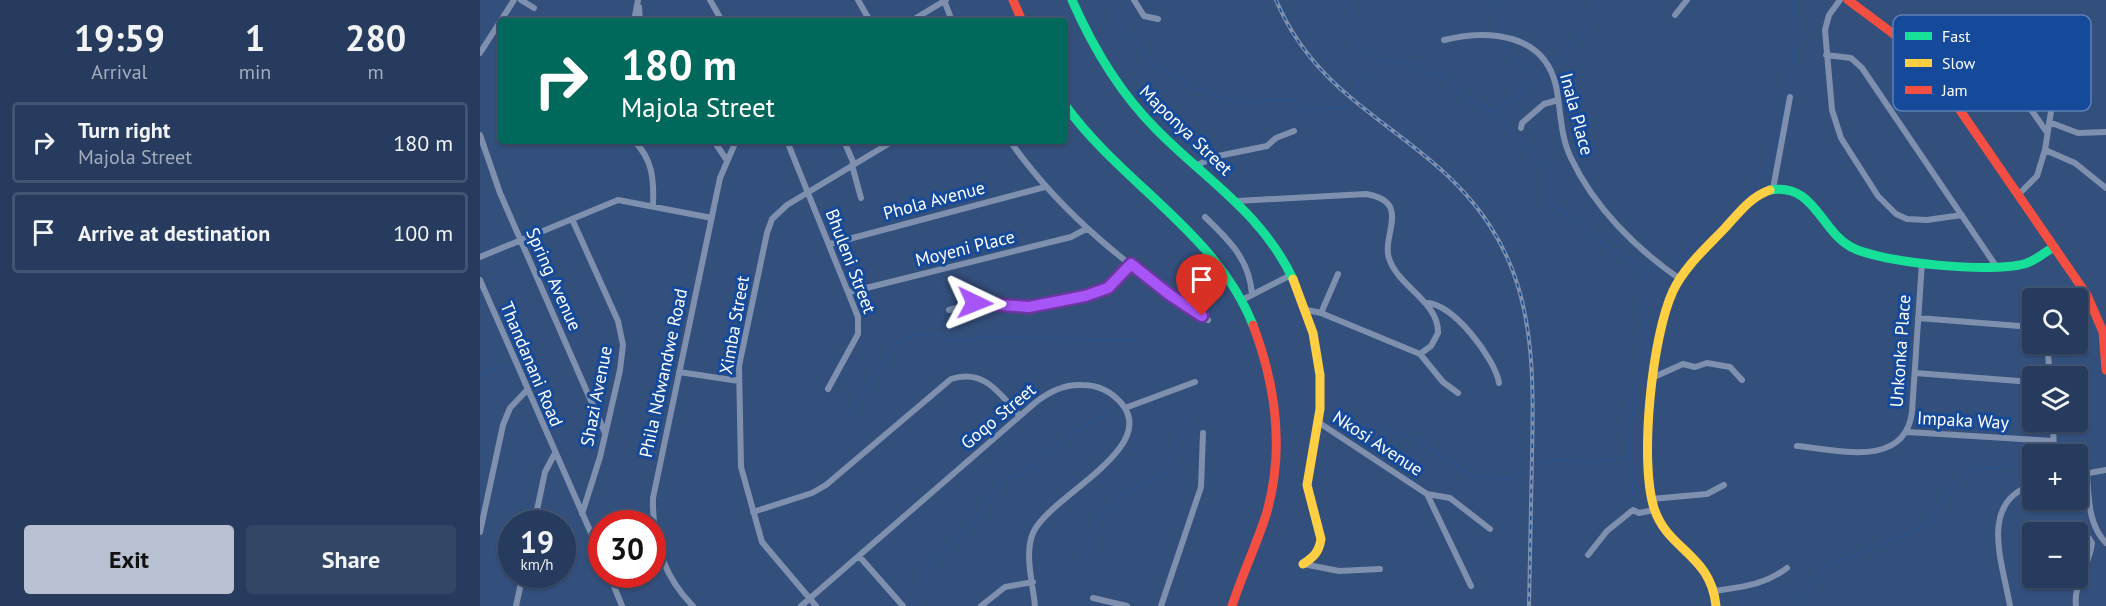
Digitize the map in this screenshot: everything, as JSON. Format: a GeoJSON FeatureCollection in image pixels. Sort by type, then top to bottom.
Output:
{"type":"FeatureCollection","features":[{"type":"Feature","properties":{"kind":"street"},"geometry":{"type":"LineString","coordinates":[[502,18],[514,0]]}},
{"type":"Feature","properties":{"kind":"street"},"geometry":{"type":"LineString","coordinates":[[521,0],[534,8]]}},
{"type":"Feature","properties":{"kind":"street"},"geometry":{"type":"LineString","coordinates":[[635,18],[638,0]]}},
{"type":"Feature","properties":{"kind":"street"},"geometry":{"type":"LineString","coordinates":[[638,0],[640,18]]}},
{"type":"Feature","properties":{"kind":"street"},"geometry":{"type":"LineString","coordinates":[[710,0],[720,18]]}},
{"type":"Feature","properties":{"kind":"street"},"geometry":{"type":"LineString","coordinates":[[858,0],[868,18]]}},
{"type":"Feature","properties":{"kind":"street"},"geometry":{"type":"LineString","coordinates":[[916,18],[945,0],[951,18]]}},
{"type":"Feature","properties":{"kind":"street"},"geometry":{"type":"LineString","coordinates":[[1013,0],[1021,18]]}},
{"type":"Feature","properties":{"kind":"street","name":"Maponya Street"},"geometry":{"type":"LineString","coordinates":[[1072,0],[1102,63],[1128,98],[1155,129],[1237,201],[1265,232],[1291,275],[1307,310],[1320,375],[1318,422],[1307,488],[1322,545],[1318,555],[1303,564]]}},
{"type":"Feature","properties":{"kind":"street"},"geometry":{"type":"LineString","coordinates":[[1134,0],[1144,16],[1158,19]]}},
{"type":"Feature","properties":{"kind":"street"},"geometry":{"type":"LineString","coordinates":[[1675,15],[1687,0]]}},
{"type":"Feature","properties":{"kind":"street"},"geometry":{"type":"LineString","coordinates":[[1840,0],[1826,22],[1832,110],[1838,132],[1883,202],[1892,211],[1907,219],[1927,220],[1962,215]]}},
{"type":"Feature","properties":{"kind":"street"},"geometry":{"type":"LineString","coordinates":[[1848,0],[1893,35]]}},
{"type":"Feature","properties":{"kind":"street"},"geometry":{"type":"LineString","coordinates":[[480,53],[498,25]]}},
{"type":"Feature","properties":{"kind":"street","name":"Inala Place"},"geometry":{"type":"LineString","coordinates":[[1444,40],[1493,35],[1510,37],[1530,46],[1544,58],[1549,67],[1558,100],[1568,152],[1588,188],[1612,220],[1659,265],[1680,279]]}},
{"type":"Feature","properties":{"kind":"street"},"geometry":{"type":"LineString","coordinates":[[1827,55],[1851,57],[1862,68],[1995,266]]}},
{"type":"Feature","properties":{"kind":"street"},"geometry":{"type":"LineString","coordinates":[[1773,189],[1790,97]]}},
{"type":"Feature","properties":{"kind":"street"},"geometry":{"type":"LineString","coordinates":[[1521,128],[1522,123],[1544,105],[1558,100]]}},
{"type":"Feature","properties":{"kind":"street"},"geometry":{"type":"LineString","coordinates":[[1068,109],[1111,162],[1201,243],[1242,300],[1259,336],[1269,371],[1275,416],[1276,461],[1264,521],[1232,606]]}},
{"type":"Feature","properties":{"kind":"street"},"geometry":{"type":"LineString","coordinates":[[1960,111],[2087,295],[2104,332],[2106,370]]}},
{"type":"Feature","properties":{"kind":"street"},"geometry":{"type":"LineString","coordinates":[[2032,111],[2046,131]]}},
{"type":"Feature","properties":{"kind":"street"},"geometry":{"type":"LineString","coordinates":[[2018,195],[2037,176],[2045,150],[2051,111]]}},
{"type":"Feature","properties":{"kind":"street"},"geometry":{"type":"LineString","coordinates":[[2049,122],[2078,134],[2106,132]]}},
{"type":"Feature","properties":{"kind":"street"},"geometry":{"type":"LineString","coordinates":[[1197,165],[1218,156],[1264,147],[1293,131]]}},
{"type":"Feature","properties":{"kind":"street","name":"Spring Avenue"},"geometry":{"type":"LineString","coordinates":[[480,135],[488,164],[604,433]]}},
{"type":"Feature","properties":{"kind":"street"},"geometry":{"type":"LineString","coordinates":[[637,144],[643,151],[652,171],[653,205]]}},
{"type":"Feature","properties":{"kind":"street"},"geometry":{"type":"LineString","coordinates":[[716,144],[726,159]]}},
{"type":"Feature","properties":{"kind":"street","name":"Phila Ndwandwe Road"},"geometry":{"type":"LineString","coordinates":[[693,606],[663,564],[653,524],[656,472],[726,159],[734,144]]}},
{"type":"Feature","properties":{"kind":"street","name":"Bhuleni Street"},"geometry":{"type":"LineString","coordinates":[[788,144],[850,292],[860,329],[828,389]]}},
{"type":"Feature","properties":{"kind":"street"},"geometry":{"type":"LineString","coordinates":[[845,144],[861,198]]}},
{"type":"Feature","properties":{"kind":"street","name":"Ximba Street"},"geometry":{"type":"LineString","coordinates":[[810,599],[765,548],[753,512],[741,467],[740,357],[769,226],[777,212],[888,144]]}},
{"type":"Feature","properties":{"kind":"street"},"geometry":{"type":"LineString","coordinates":[[1012,144],[1046,187],[1086,229],[1170,295],[1208,320]]}},
{"type":"Feature","properties":{"kind":"street"},"geometry":{"type":"LineString","coordinates":[[2045,150],[2075,163],[2106,188]]}},
{"type":"Feature","properties":{"kind":"street","name":"Phola Avenue"},"geometry":{"type":"LineString","coordinates":[[830,244],[1046,187]]}},
{"type":"Feature","properties":{"kind":"street"},"geometry":{"type":"LineString","coordinates":[[1716,606],[1715,591],[1708,574],[1669,535],[1654,510],[1651,499],[1649,438],[1654,377],[1665,316],[1672,293],[1680,279],[1748,203],[1758,195],[1773,189],[1802,194],[1835,233],[1860,252],[1872,256],[1922,262],[1995,266],[2028,263],[2054,247]]}},
{"type":"Feature","properties":{"kind":"street"},"geometry":{"type":"LineString","coordinates":[[1237,201],[1347,195],[1378,197],[1392,211],[1389,260],[1395,271],[1435,317],[1438,333],[1431,346],[1420,354]]}},
{"type":"Feature","properties":{"kind":"street"},"geometry":{"type":"LineString","coordinates":[[480,257],[618,200],[712,218]]}},
{"type":"Feature","properties":{"kind":"street"},"geometry":{"type":"LineString","coordinates":[[1205,217],[1243,259],[1250,276],[1252,295]]}},
{"type":"Feature","properties":{"kind":"street","name":"Shazi Avenue"},"geometry":{"type":"LineString","coordinates":[[572,219],[621,332],[622,359],[593,484],[582,514]]}},
{"type":"Feature","properties":{"kind":"street","name":"Moyeni Place"},"geometry":{"type":"LineString","coordinates":[[850,292],[1071,237],[1086,229]]}},
{"type":"Feature","properties":{"kind":"street","name":"Unkonka Place"},"geometry":{"type":"LineString","coordinates":[[1797,446],[1874,452],[1887,448],[1907,432],[1915,373],[1922,262]]}},
{"type":"Feature","properties":{"kind":"street"},"geometry":{"type":"LineString","coordinates":[[949,309],[975,303],[1037,306],[1085,296],[1108,288],[1131,264]]}},
{"type":"Feature","properties":{"kind":"street"},"geometry":{"type":"LineString","coordinates":[[1321,313],[1338,274]]}},
{"type":"Feature","properties":{"kind":"street"},"geometry":{"type":"LineString","coordinates":[[1242,300],[1291,275]]}},
{"type":"Feature","properties":{"kind":"street","name":"Thandanani Road"},"geometry":{"type":"LineString","coordinates":[[480,280],[554,455],[588,527]]}},
{"type":"Feature","properties":{"kind":"street"},"geometry":{"type":"LineString","coordinates":[[1425,303],[1442,306],[1466,328],[1492,361],[1499,383]]}},
{"type":"Feature","properties":{"kind":"street"},"geometry":{"type":"LineString","coordinates":[[1307,310],[1321,313],[1420,354],[1443,382],[1458,393]]}},
{"type":"Feature","properties":{"kind":"street"},"geometry":{"type":"LineString","coordinates":[[1918,318],[2022,326]]}},
{"type":"Feature","properties":{"kind":"street"},"geometry":{"type":"LineString","coordinates":[[1654,377],[1683,364],[1695,367],[1707,363],[1730,367],[1742,380]]}},
{"type":"Feature","properties":{"kind":"street"},"geometry":{"type":"LineString","coordinates":[[679,372],[739,381]]}},
{"type":"Feature","properties":{"kind":"street"},"geometry":{"type":"LineString","coordinates":[[1915,373],[2022,381]]}},
{"type":"Feature","properties":{"kind":"street"},"geometry":{"type":"LineString","coordinates":[[753,512],[812,493],[826,485],[951,379],[972,375],[984,379],[996,388],[1020,416]]}},
{"type":"Feature","properties":{"kind":"street"},"geometry":{"type":"LineString","coordinates":[[1035,606],[1029,554],[1035,530],[1051,510],[1122,448],[1128,434],[1125,408],[1195,382]]}},
{"type":"Feature","properties":{"kind":"street","name":"Goqo Street"},"geometry":{"type":"LineString","coordinates":[[801,606],[1054,389],[1076,384],[1104,390],[1125,408]]}},
{"type":"Feature","properties":{"kind":"street"},"geometry":{"type":"LineString","coordinates":[[480,532],[503,425],[510,408],[527,390]]}},
{"type":"Feature","properties":{"kind":"street","name":"Nkosi Avenue"},"geometry":{"type":"LineString","coordinates":[[1318,422],[1427,494],[1471,586]]}},
{"type":"Feature","properties":{"kind":"street","name":"Impaka Way"},"geometry":{"type":"LineString","coordinates":[[1907,432],[2054,441]]}},
{"type":"Feature","properties":{"kind":"street"},"geometry":{"type":"LineString","coordinates":[[2054,432],[2054,441]]}},
{"type":"Feature","properties":{"kind":"street"},"geometry":{"type":"LineString","coordinates":[[1161,606],[1201,487],[1203,433]]}},
{"type":"Feature","properties":{"kind":"street"},"geometry":{"type":"LineString","coordinates":[[537,510],[545,472],[554,455]]}},
{"type":"Feature","properties":{"kind":"street"},"geometry":{"type":"LineString","coordinates":[[2088,474],[2106,470]]}},
{"type":"Feature","properties":{"kind":"street"},"geometry":{"type":"LineString","coordinates":[[2088,483],[2092,520],[2097,533],[2106,543]]}},
{"type":"Feature","properties":{"kind":"street"},"geometry":{"type":"LineString","coordinates":[[1651,499],[1707,494],[1724,485]]}},
{"type":"Feature","properties":{"kind":"street"},"geometry":{"type":"LineString","coordinates":[[2010,606],[1999,543],[2000,515],[2002,507],[2013,494],[2022,490]]}},
{"type":"Feature","properties":{"kind":"street"},"geometry":{"type":"LineString","coordinates":[[1427,494],[1450,498],[1490,529]]}},
{"type":"Feature","properties":{"kind":"street"},"geometry":{"type":"LineString","coordinates":[[1588,555],[1607,531],[1633,510],[1639,513],[1654,510]]}},
{"type":"Feature","properties":{"kind":"street"},"geometry":{"type":"LineString","coordinates":[[2088,538],[2092,543],[2088,560]]}},
{"type":"Feature","properties":{"kind":"street"},"geometry":{"type":"LineString","coordinates":[[859,556],[903,606]]}},
{"type":"Feature","properties":{"kind":"street"},"geometry":{"type":"LineString","coordinates":[[1303,564],[1339,571],[1380,569]]}},
{"type":"Feature","properties":{"kind":"street"},"geometry":{"type":"LineString","coordinates":[[1715,591],[1760,583],[1774,578],[1787,568]]}},
{"type":"Feature","properties":{"kind":"street"},"geometry":{"type":"LineString","coordinates":[[981,606],[1005,587],[1033,582]]}},
{"type":"Feature","properties":{"kind":"street"},"geometry":{"type":"LineString","coordinates":[[516,606],[520,588]]}},
{"type":"Feature","properties":{"kind":"street"},"geometry":{"type":"LineString","coordinates":[[615,588],[622,606]]}},
{"type":"Feature","properties":{"kind":"street"},"geometry":{"type":"LineString","coordinates":[[2076,606],[2077,588]]}},
{"type":"Feature","properties":{"kind":"street"},"geometry":{"type":"LineString","coordinates":[[1093,598],[1127,606]]}},
{"type":"Feature","properties":{"kind":"street"},"geometry":{"type":"LineString","coordinates":[[810,599],[816,606]]}},
{"type":"Feature","properties":{"kind":"waterway"},"geometry":{"type":"LineString","coordinates":[[1111,0],[1120,26],[1151,61],[1172,75],[1193,88],[1247,105],[1269,100]]}},
{"type":"Feature","properties":{"kind":"waterway"},"geometry":{"type":"LineString","coordinates":[[1346,0],[1355,21],[1352,32],[1357,45],[1375,60],[1415,64],[1429,75],[1436,72],[1446,76],[1465,98],[1494,112],[1547,169],[1552,180],[1547,191],[1549,203],[1566,213],[1610,249],[1634,262],[1640,271],[1641,284]]}},
{"type":"Feature","properties":{"kind":"waterway"},"geometry":{"type":"LineString","coordinates":[[1491,0],[1499,11],[1502,34]]}},
{"type":"Feature","properties":{"kind":"waterway"},"geometry":{"type":"LineString","coordinates":[[1551,66],[1579,36],[1598,0]]}},
{"type":"Feature","properties":{"kind":"waterway"},"geometry":{"type":"LineString","coordinates":[[1743,201],[1765,169],[1778,141],[1792,64],[1794,29],[1792,0]]}},
{"type":"Feature","properties":{"kind":"waterway"},"geometry":{"type":"LineString","coordinates":[[1503,39],[1506,53],[1525,66],[1530,79],[1510,101]]}},
{"type":"Feature","properties":{"kind":"waterway"},"geometry":{"type":"LineString","coordinates":[[1357,94],[1359,82],[1383,62]]}},
{"type":"Feature","properties":{"kind":"waterway"},"geometry":{"type":"LineString","coordinates":[[1495,112],[1536,84],[1546,70]]}},
{"type":"Feature","properties":{"kind":"waterway"},"geometry":{"type":"LineString","coordinates":[[1271,100],[1292,100],[1298,110],[1340,108],[1350,104]]}},
{"type":"Feature","properties":{"kind":"waterway"},"geometry":{"type":"LineString","coordinates":[[1721,222],[1736,209]]}},
{"type":"Feature","properties":{"kind":"waterway"},"geometry":{"type":"LineString","coordinates":[[1669,267],[1698,239],[1718,224]]}},
{"type":"Feature","properties":{"kind":"waterway"},"geometry":{"type":"LineString","coordinates":[[1643,275],[1654,268],[1660,268]]}},
{"type":"Feature","properties":{"kind":"waterway"},"geometry":{"type":"LineString","coordinates":[[1633,498],[1629,422],[1633,414],[1630,406],[1648,340],[1643,291]]}},
{"type":"Feature","properties":{"kind":"waterway"},"geometry":{"type":"LineString","coordinates":[[846,419],[899,341],[907,337],[930,334],[959,341],[986,336],[1144,341]]}},
{"type":"Feature","properties":{"kind":"waterway"},"geometry":{"type":"LineString","coordinates":[[480,376],[505,364]]}},
{"type":"Feature","properties":{"kind":"waterway"},"geometry":{"type":"LineString","coordinates":[[915,606],[929,565],[982,513],[985,503],[1005,478],[1008,476],[1016,478],[1075,432],[1111,411]]}},
{"type":"Feature","properties":{"kind":"waterway"},"geometry":{"type":"LineString","coordinates":[[1082,606],[1083,601],[1077,586],[1078,569],[1091,543],[1097,518],[1127,493],[1155,479],[1168,468],[1179,437],[1190,416]]}},
{"type":"Feature","properties":{"kind":"waterway"},"geometry":{"type":"LineString","coordinates":[[1352,433],[1370,425],[1383,426],[1403,436],[1413,438],[1473,477],[1512,478],[1523,472]]}},
{"type":"Feature","properties":{"kind":"waterway"},"geometry":{"type":"LineString","coordinates":[[1539,463],[1555,460],[1598,462],[1630,457]]}},
{"type":"Feature","properties":{"kind":"waterway"},"geometry":{"type":"LineString","coordinates":[[1795,606],[1826,567],[1925,526],[1952,486],[1964,476],[1978,469],[2009,466]]}},
{"type":"Feature","properties":{"kind":"waterway"},"geometry":{"type":"LineString","coordinates":[[1741,592],[1742,606]]}},
{"type":"Feature","properties":{"kind":"railway"},"geometry":{"type":"LineString","coordinates":[[1276,0],[1290,28],[1306,52],[1343,91],[1431,161],[1464,193],[1490,226],[1508,260],[1520,295],[1528,332],[1532,371],[1529,606]]}},
{"type":"Feature","properties":{"kind":"traffic: fast"},"geometry":{"type":"LineString","coordinates":[[1072,0],[1098,52],[1130,100],[1156,129],[1249,216],[1280,255],[1293,279]]}},
{"type":"Feature","properties":{"kind":"traffic: fast"},"geometry":{"type":"LineString","coordinates":[[1068,109],[1113,160],[1192,235],[1216,262],[1237,292],[1253,325]]}},
{"type":"Feature","properties":{"kind":"traffic: fast"},"geometry":{"type":"LineString","coordinates":[[1770,190],[1785,189],[1797,193],[1807,200],[1840,239],[1851,247],[1886,258],[1965,267],[2012,266],[2030,262],[2054,247]]}},
{"type":"Feature","properties":{"kind":"traffic: slow"},"geometry":{"type":"LineString","coordinates":[[1716,606],[1706,575],[1698,563],[1668,534],[1654,508],[1648,461],[1650,399],[1654,367],[1666,311],[1678,282],[1697,257],[1745,206],[1770,190]]}},
{"type":"Feature","properties":{"kind":"traffic: slow"},"geometry":{"type":"LineString","coordinates":[[1293,279],[1313,333],[1320,375],[1320,409],[1307,485],[1321,539],[1315,554],[1303,564]]}},
{"type":"Feature","properties":{"kind":"traffic: jam"},"geometry":{"type":"LineString","coordinates":[[1013,0],[1021,18]]}},
{"type":"Feature","properties":{"kind":"traffic: jam"},"geometry":{"type":"LineString","coordinates":[[1848,0],[1893,34]]}},
{"type":"Feature","properties":{"kind":"traffic: jam"},"geometry":{"type":"LineString","coordinates":[[1960,111],[2087,295],[2103,332],[2106,370]]}},
{"type":"Feature","properties":{"kind":"traffic: jam"},"geometry":{"type":"LineString","coordinates":[[1232,606],[1266,515],[1275,467],[1276,443],[1272,395],[1253,325]]}},
{"type":"Feature","properties":{"kind":"route"},"geometry":{"type":"LineString","coordinates":[[975,303],[1029,307],[1103,292],[1131,264],[1170,295],[1202,316]]}}]}
